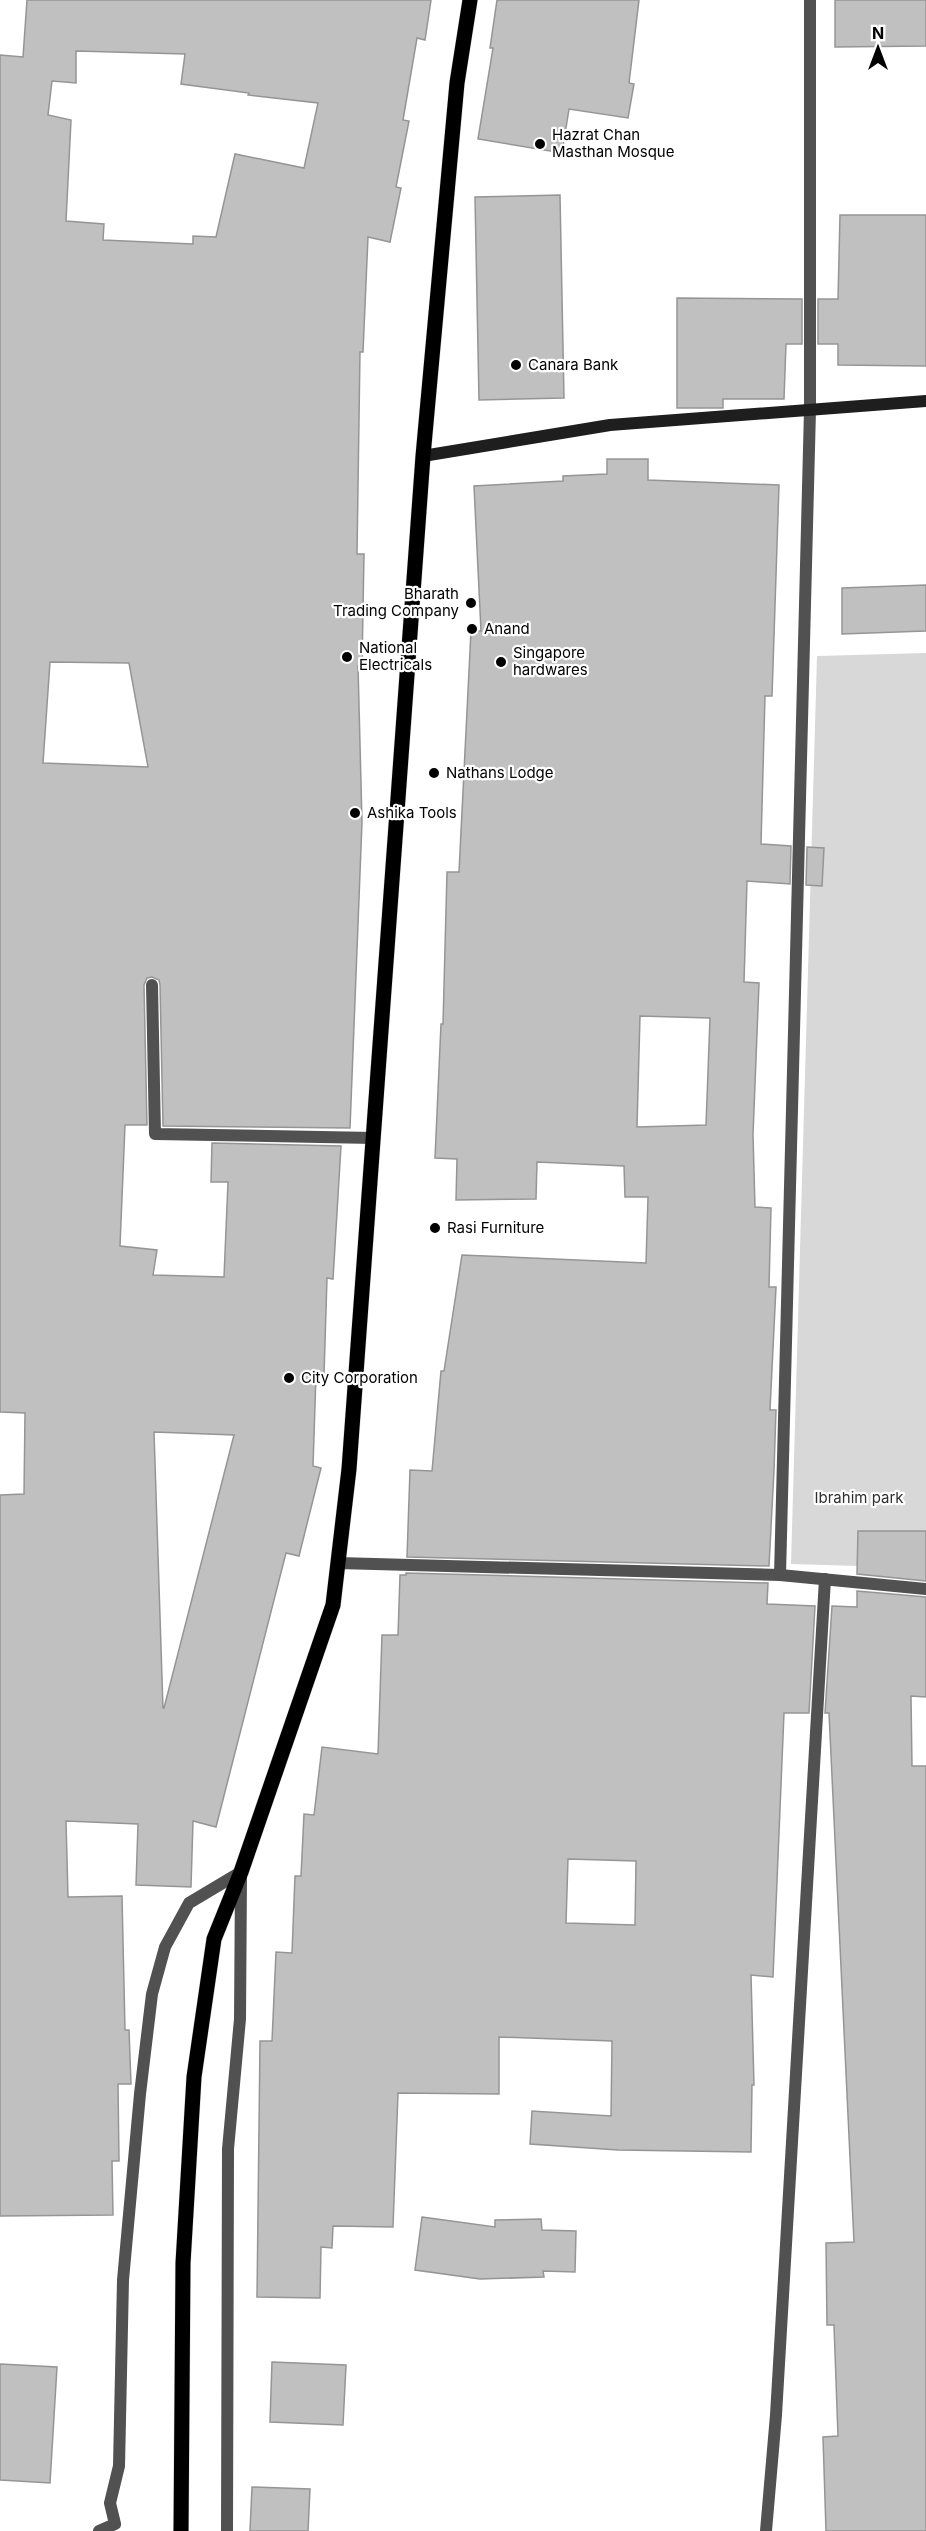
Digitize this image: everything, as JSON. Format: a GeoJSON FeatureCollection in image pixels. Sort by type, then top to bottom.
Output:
{"type":"FeatureCollection","features":[{"type":"Feature","properties":{"kind":"main road"},"geometry":{"type":"LineString","coordinates":[[179,2528],[184,2251],[194,2077],[214,1939],[241,1872],[333,1605],[349,1469],[423,456],[457,83],[470,0]]}},
{"type":"Feature","properties":{"kind":"street"},"geometry":{"type":"LineString","coordinates":[[780,1575],[810,410],[810,0]]}},
{"type":"Feature","properties":{"kind":"street"},"geometry":{"type":"LineString","coordinates":[[423,456],[610,426],[926,401]]}},
{"type":"Feature","properties":{"kind":"street"},"geometry":{"type":"LineString","coordinates":[[152,985],[155,1134],[374,1138]]}},
{"type":"Feature","properties":{"kind":"street"},"geometry":{"type":"LineString","coordinates":[[338,1563],[780,1575],[926,1589]]}},
{"type":"Feature","properties":{"kind":"street"},"geometry":{"type":"LineString","coordinates":[[766,2531],[776,2415],[825,1580]]}},
{"type":"Feature","properties":{"kind":"street"},"geometry":{"type":"LineString","coordinates":[[99,2531],[116,2527],[110,2503],[119,2466],[123,2280],[140,2094],[152,1994],[165,1947],[189,1903],[241,1872]]}},
{"type":"Feature","properties":{"kind":"street"},"geometry":{"type":"LineString","coordinates":[[227,2531],[228,2149],[240,2019],[241,1872]]}},
{"type":"Feature","properties":{"kind":"green space","name":"Ibrahim park"},"geometry":{"type":"Polygon","coordinates":[[[926,653],[926,1568],[791,1564],[817,656],[926,653]]]}},
{"type":"Feature","properties":{"kind":"building"},"geometry":{"type":"Polygon","coordinates":[[[27,0],[431,0],[425,40],[417,38],[403,120],[409,121],[396,187],[401,188],[390,242],[368,237],[363,352],[360,352],[357,554],[364,554],[362,666],[358,666],[362,822],[350,1128],[163,1126],[160,985],[159,980],[152,977],[147,978],[144,985],[147,1125],[125,1125],[120,1246],[157,1250],[153,1275],[224,1277],[228,1182],[211,1182],[212,1143],[341,1146],[333,1279],[327,1278],[324,1375],[316,1375],[313,1466],[321,1468],[299,1556],[286,1553],[216,1827],[193,1821],[191,1887],[136,1885],[138,1824],[66,1821],[68,1897],[122,1896],[125,2030],[129,2030],[131,2084],[118,2084],[119,2161],[112,2161],[113,2215],[0,2216],[0,1495],[24,1494],[25,1413],[0,1412],[0,55],[23,57],[27,0]],[[76,51],[76,83],[52,81],[48,115],[71,120],[66,221],[104,224],[103,240],[193,244],[193,236],[216,237],[235,154],[304,168],[318,103],[181,84],[185,54],[76,51]],[[50,662],[43,763],[148,767],[129,663],[50,662]],[[154,1432],[164,1708],[234,1435],[154,1432]]]}},
{"type":"Feature","properties":{"kind":"building"},"geometry":{"type":"Polygon","coordinates":[[[497,0],[639,0],[629,83],[634,84],[628,118],[569,109],[562,153],[478,139],[493,48],[490,48],[497,0]]]}},
{"type":"Feature","properties":{"kind":"building"},"geometry":{"type":"Polygon","coordinates":[[[835,0],[926,0],[926,46],[835,47],[835,0]]]}},
{"type":"Feature","properties":{"kind":"building"},"geometry":{"type":"Polygon","coordinates":[[[560,195],[564,398],[479,400],[475,197],[560,195]]]}},
{"type":"Feature","properties":{"kind":"building"},"geometry":{"type":"Polygon","coordinates":[[[840,215],[926,215],[926,366],[838,365],[838,344],[818,344],[818,299],[838,299],[840,215]]]}},
{"type":"Feature","properties":{"kind":"building"},"geometry":{"type":"Polygon","coordinates":[[[677,298],[802,299],[802,344],[786,344],[784,399],[723,399],[723,408],[677,408],[677,298]]]}},
{"type":"Feature","properties":{"kind":"building"},"geometry":{"type":"Polygon","coordinates":[[[607,459],[648,459],[648,480],[779,485],[772,696],[765,696],[761,844],[791,846],[790,884],[747,881],[744,982],[759,983],[753,1135],[755,1207],[771,1208],[769,1287],[776,1287],[770,1410],[776,1410],[769,1566],[407,1557],[410,1470],[432,1471],[441,1371],[444,1371],[462,1255],[646,1263],[648,1197],[625,1197],[624,1166],[537,1162],[536,1199],[456,1200],[457,1159],[435,1158],[441,1024],[443,1024],[447,872],[459,872],[471,631],[481,631],[474,486],[563,481],[563,476],[607,474],[607,459]],[[640,1016],[637,1127],[706,1125],[710,1018],[640,1016]]]}},
{"type":"Feature","properties":{"kind":"building"},"geometry":{"type":"Polygon","coordinates":[[[926,585],[926,631],[842,634],[842,588],[926,585]]]}},
{"type":"Feature","properties":{"kind":"building"},"geometry":{"type":"Polygon","coordinates":[[[807,847],[824,848],[822,886],[806,885],[807,847]]]}},
{"type":"Feature","properties":{"kind":"building"},"geometry":{"type":"Polygon","coordinates":[[[858,1531],[926,1531],[926,1581],[857,1574],[858,1531]]]}},
{"type":"Feature","properties":{"kind":"building"},"geometry":{"type":"Polygon","coordinates":[[[406,1573],[768,1583],[767,1604],[815,1606],[809,1713],[784,1713],[773,1977],[751,1975],[754,2085],[752,2085],[751,2152],[618,2150],[530,2144],[532,2111],[611,2116],[612,2041],[499,2037],[499,2094],[398,2093],[393,2227],[333,2226],[332,2248],[321,2247],[320,2298],[257,2297],[260,2041],[272,2041],[276,1952],[292,1953],[295,1876],[301,1876],[304,1814],[314,1815],[322,1747],[378,1754],[382,1635],[398,1635],[400,1575],[406,1575],[406,1573]],[[568,1859],[566,1923],[635,1925],[636,1861],[568,1859]]]}},
{"type":"Feature","properties":{"kind":"building"},"geometry":{"type":"Polygon","coordinates":[[[857,1591],[926,1597],[926,1697],[911,1696],[912,1766],[926,1766],[926,2531],[826,2531],[823,2437],[838,2436],[834,2325],[827,2325],[826,2243],[854,2242],[829,1713],[825,1713],[832,1606],[857,1607],[857,1591]]]}},
{"type":"Feature","properties":{"kind":"building"},"geometry":{"type":"Polygon","coordinates":[[[422,2217],[495,2227],[495,2220],[541,2219],[542,2230],[576,2231],[575,2272],[543,2271],[544,2277],[480,2279],[415,2270],[422,2217]]]}},
{"type":"Feature","properties":{"kind":"building"},"geometry":{"type":"Polygon","coordinates":[[[272,2362],[346,2365],[343,2425],[270,2422],[272,2362]]]}},
{"type":"Feature","properties":{"kind":"building"},"geometry":{"type":"Polygon","coordinates":[[[0,2364],[57,2367],[50,2483],[0,2480],[0,2364]]]}},
{"type":"Feature","properties":{"kind":"building"},"geometry":{"type":"Polygon","coordinates":[[[252,2487],[310,2489],[308,2531],[250,2531],[252,2487]]]}},
{"type":"Feature","properties":{"kind":"place","name":"Hazrat Chan Masthan Mosque"},"geometry":{"type":"Point","coordinates":[540,144]}},
{"type":"Feature","properties":{"kind":"place","name":"Canara Bank"},"geometry":{"type":"Point","coordinates":[516,365]}},
{"type":"Feature","properties":{"kind":"place","name":"Bharath Trading Company"},"geometry":{"type":"Point","coordinates":[471,603]}},
{"type":"Feature","properties":{"kind":"place","name":"Anand"},"geometry":{"type":"Point","coordinates":[472,629]}},
{"type":"Feature","properties":{"kind":"place","name":"National Electricals"},"geometry":{"type":"Point","coordinates":[347,657]}},
{"type":"Feature","properties":{"kind":"place","name":"Singapore hardwares"},"geometry":{"type":"Point","coordinates":[501,662]}},
{"type":"Feature","properties":{"kind":"place","name":"Nathans Lodge"},"geometry":{"type":"Point","coordinates":[434,773]}},
{"type":"Feature","properties":{"kind":"place","name":"Ashika Tools"},"geometry":{"type":"Point","coordinates":[355,813]}},
{"type":"Feature","properties":{"kind":"place","name":"Rasi Furniture"},"geometry":{"type":"Point","coordinates":[435,1228]}},
{"type":"Feature","properties":{"kind":"place","name":"City Corporation"},"geometry":{"type":"Point","coordinates":[289,1378]}}]}
